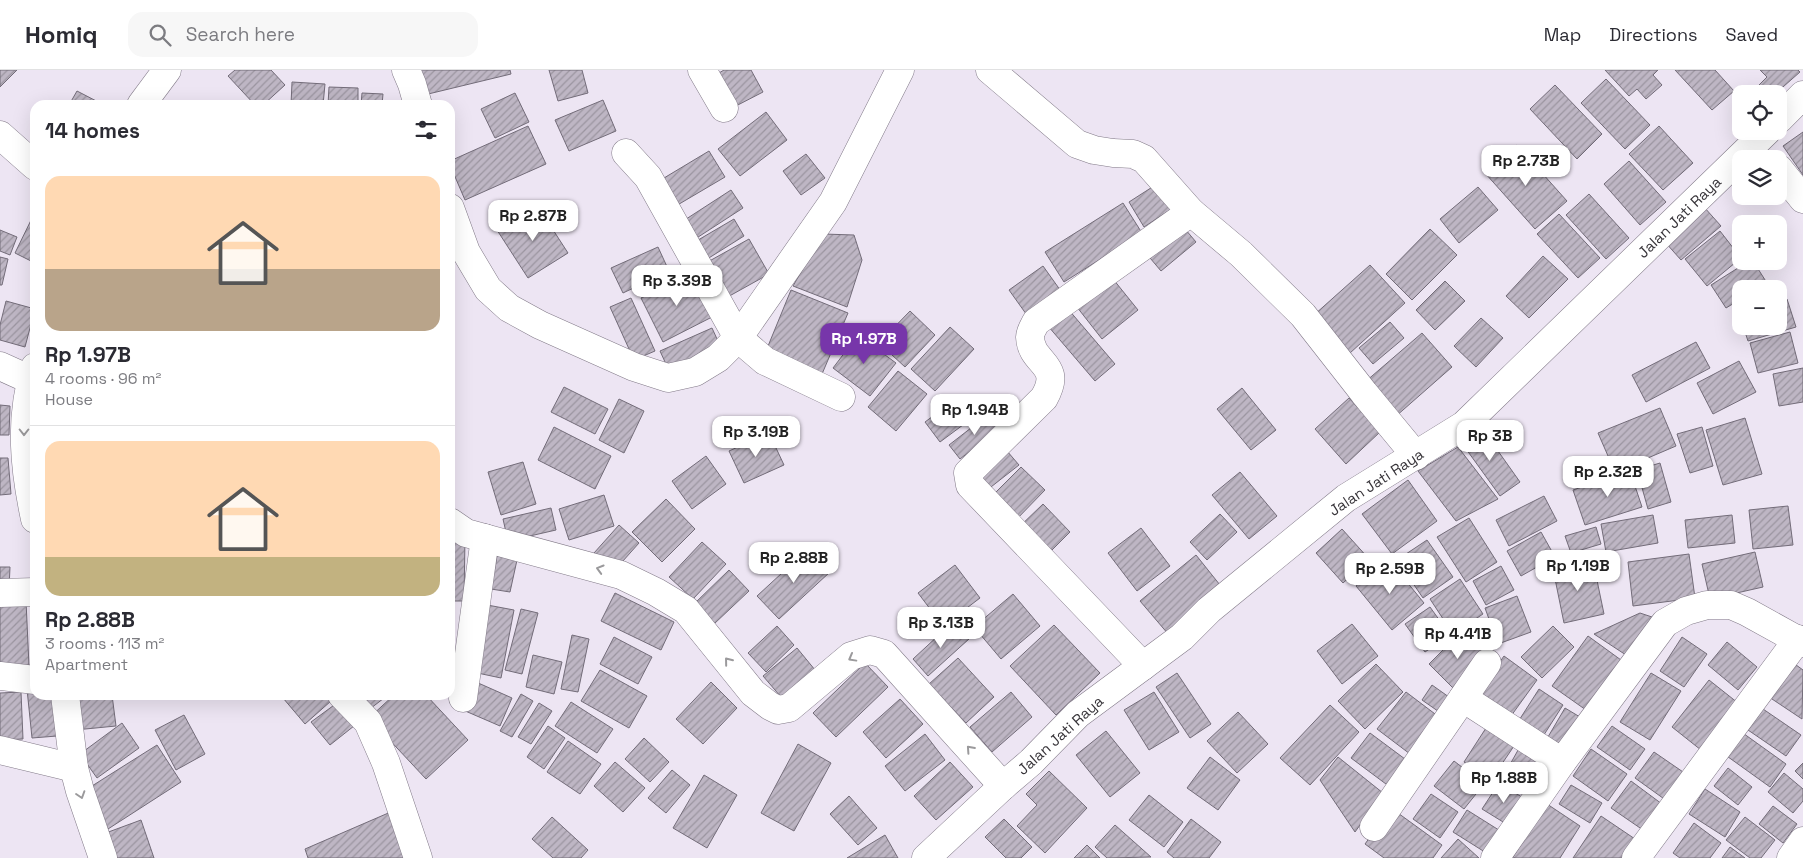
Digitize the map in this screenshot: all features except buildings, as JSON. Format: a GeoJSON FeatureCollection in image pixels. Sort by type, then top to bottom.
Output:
{"type":"FeatureCollection","features":[{"type":"Feature","properties":{"kind":"street"},"geometry":{"type":"LineString","coordinates":[[145,100],[167,70]]}},
{"type":"Feature","properties":{"kind":"street"},"geometry":{"type":"LineString","coordinates":[[406,70],[417,100]]}},
{"type":"Feature","properties":{"kind":"street"},"geometry":{"type":"LineString","coordinates":[[702,70],[724,108]]}},
{"type":"Feature","properties":{"kind":"street"},"geometry":{"type":"LineString","coordinates":[[455,239],[458,258],[509,308],[540,325],[634,367],[668,378],[695,372],[718,358],[738,338],[833,202],[900,70]]}},
{"type":"Feature","properties":{"kind":"street"},"geometry":{"type":"LineString","coordinates":[[990,70],[1077,144],[1094,150],[1133,154],[1144,159],[1191,212],[1241,254],[1303,314],[1416,456]]}},
{"type":"Feature","properties":{"kind":"street"},"geometry":{"type":"LineString","coordinates":[[1787,111],[1803,95]]}},
{"type":"Feature","properties":{"kind":"street"},"geometry":{"type":"LineString","coordinates":[[0,135],[30,162]]}},
{"type":"Feature","properties":{"kind":"street","name":"Jalan Jati Raya"},"geometry":{"type":"LineString","coordinates":[[926,858],[1002,786],[1031,762],[1078,714],[1182,637],[1209,610],[1346,498],[1464,425],[1764,144]]}},
{"type":"Feature","properties":{"kind":"street"},"geometry":{"type":"LineString","coordinates":[[626,153],[648,178],[738,338],[766,361],[840,397]]}},
{"type":"Feature","properties":{"kind":"street"},"geometry":{"type":"LineString","coordinates":[[1787,179],[1803,199]]}},
{"type":"Feature","properties":{"kind":"street"},"geometry":{"type":"LineString","coordinates":[[1143,666],[970,485],[968,473],[1044,398],[1051,386],[1050,371],[1034,351],[1030,335],[1036,322],[1191,212]]}},
{"type":"Feature","properties":{"kind":"street"},"geometry":{"type":"LineString","coordinates":[[0,366],[30,372]]}},
{"type":"Feature","properties":{"kind":"street"},"geometry":{"type":"LineString","coordinates":[[30,387],[24,414],[24,453],[30,489]]}},
{"type":"Feature","properties":{"kind":"street"},"geometry":{"type":"LineString","coordinates":[[455,525],[466,533],[621,575],[656,592],[686,610],[753,692],[778,710],[789,708],[851,656],[870,650],[884,654],[1002,786]]}},
{"type":"Feature","properties":{"kind":"street"},"geometry":{"type":"LineString","coordinates":[[463,698],[485,538]]}},
{"type":"Feature","properties":{"kind":"street"},"geometry":{"type":"LineString","coordinates":[[0,593],[30,592]]}},
{"type":"Feature","properties":{"kind":"street"},"geometry":{"type":"LineString","coordinates":[[1499,856],[1562,762],[1665,623],[1686,611],[1707,605],[1730,604],[1800,641],[1636,858]]}},
{"type":"Feature","properties":{"kind":"street"},"geometry":{"type":"LineString","coordinates":[[1374,827],[1487,663]]}},
{"type":"Feature","properties":{"kind":"street"},"geometry":{"type":"LineString","coordinates":[[0,676],[30,679]]}},
{"type":"Feature","properties":{"kind":"street"},"geometry":{"type":"LineString","coordinates":[[1463,698],[1562,762]]}},
{"type":"Feature","properties":{"kind":"street"},"geometry":{"type":"LineString","coordinates":[[66,700],[74,768],[80,792],[103,858]]}},
{"type":"Feature","properties":{"kind":"street"},"geometry":{"type":"LineString","coordinates":[[347,700],[368,722],[386,763],[418,858]]}},
{"type":"Feature","properties":{"kind":"street"},"geometry":{"type":"LineString","coordinates":[[0,750],[74,768]]}},
{"type":"Feature","properties":{"kind":"street"},"geometry":{"type":"LineString","coordinates":[[1791,858],[1803,841]]}}]}
